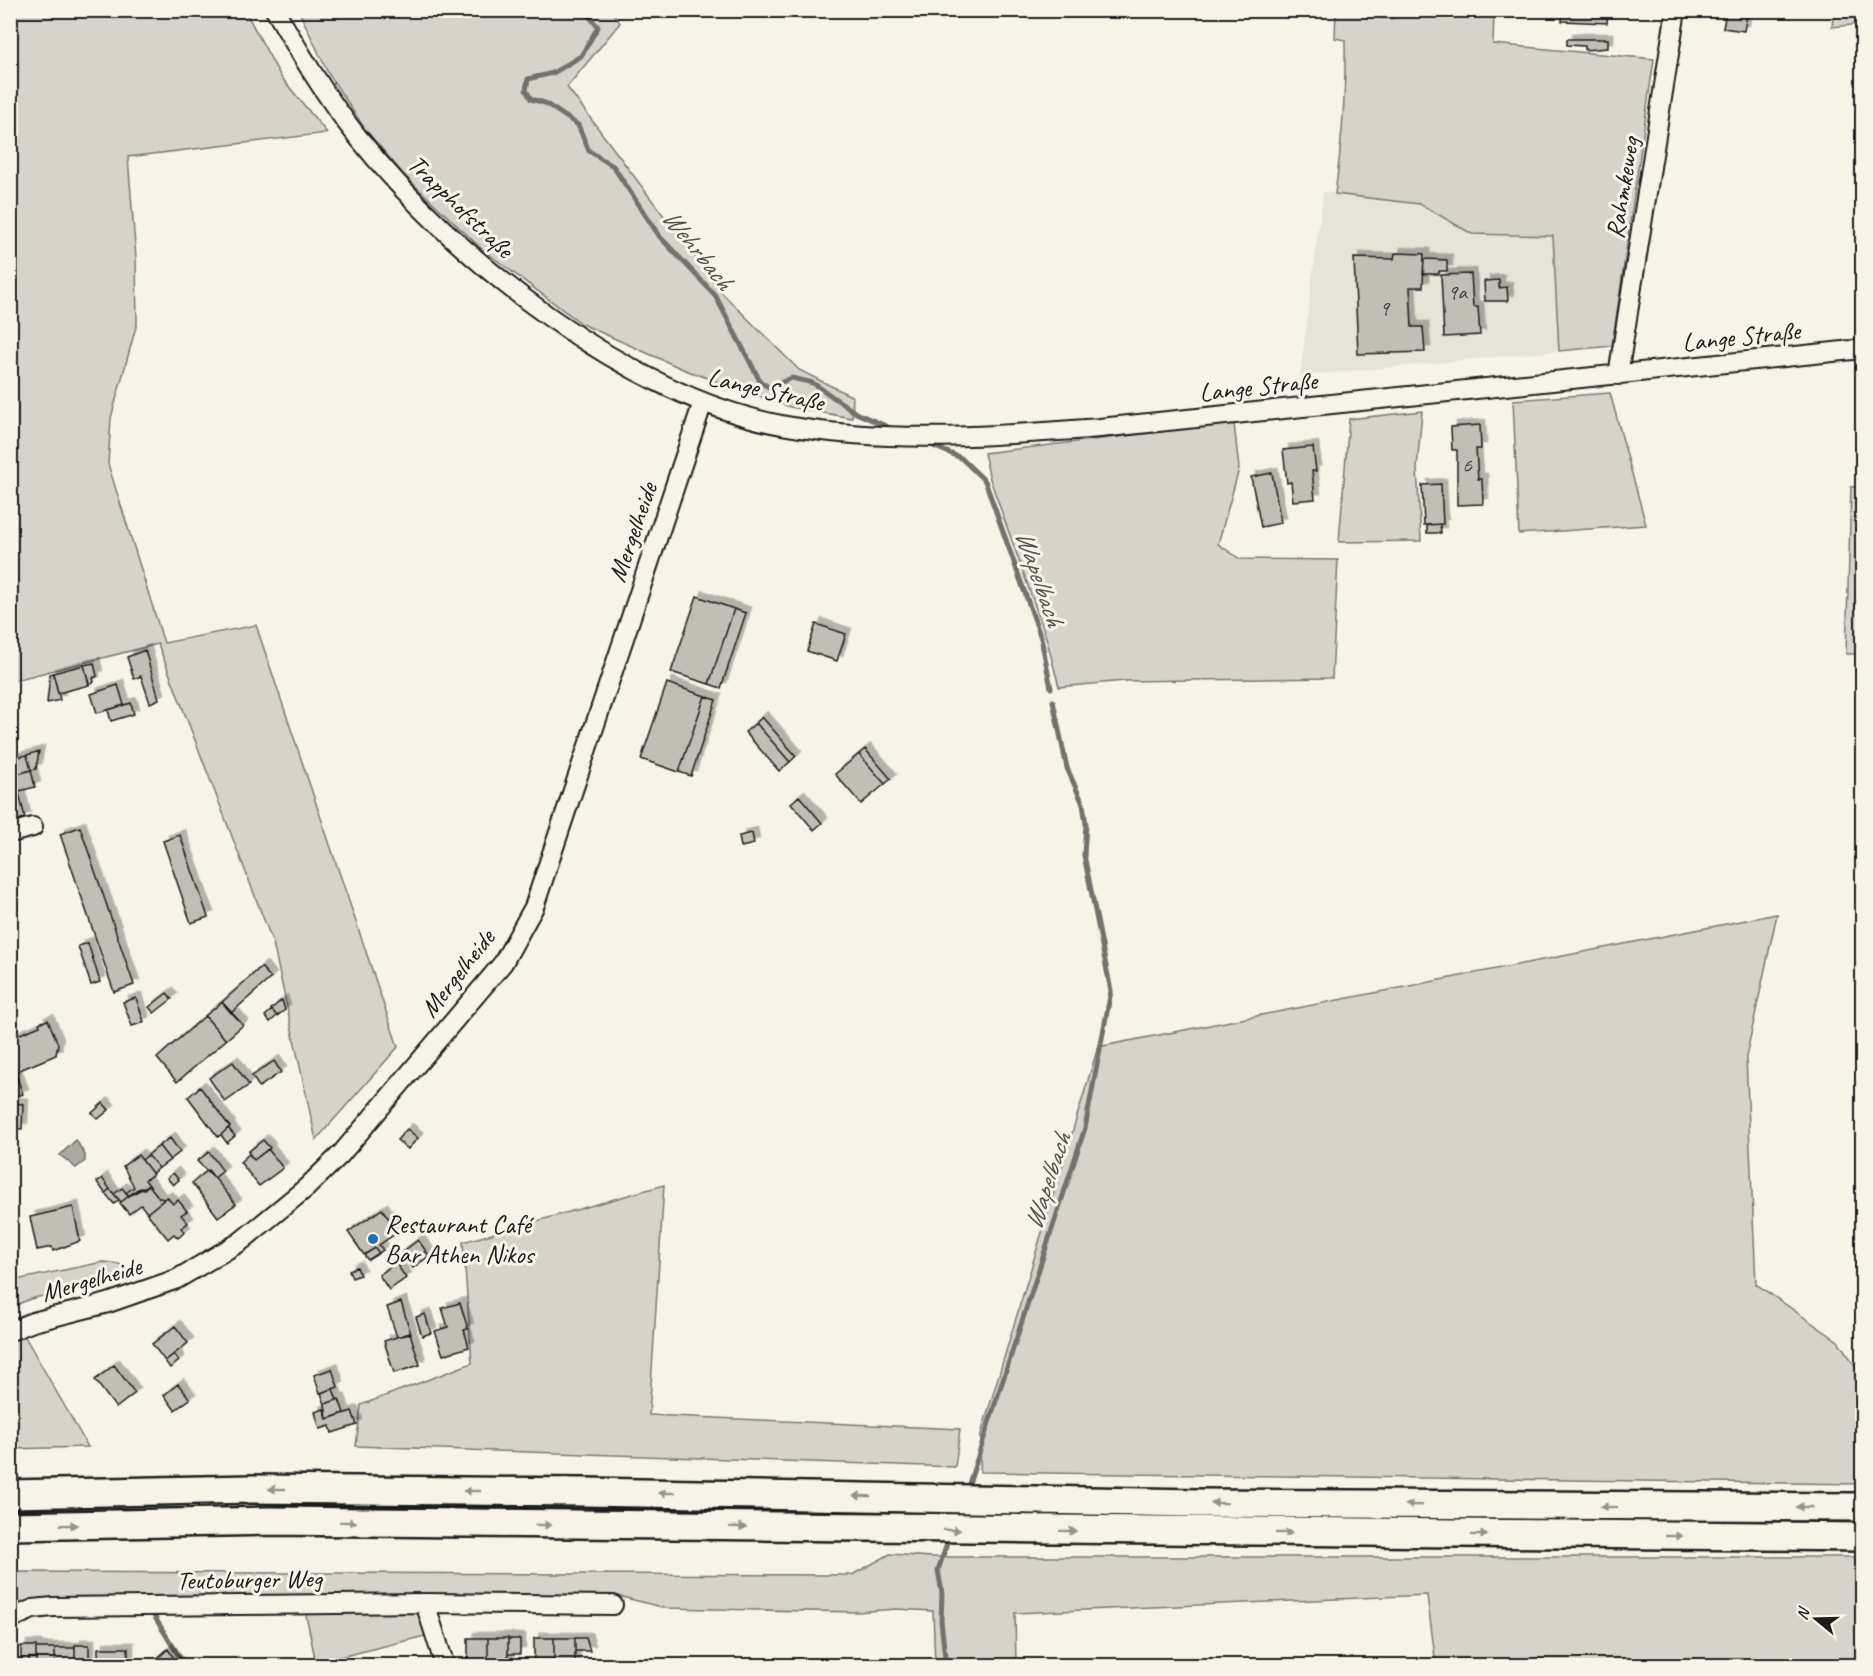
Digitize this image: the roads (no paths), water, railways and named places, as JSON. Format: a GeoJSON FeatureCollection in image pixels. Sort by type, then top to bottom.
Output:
{"type":"FeatureCollection","features":[{"type":"Feature","properties":{"kind":"highway"},"geometry":{"type":"LineString","coordinates":[[10,1494],[251,1489],[1654,1507],[1863,1507]]}},
{"type":"Feature","properties":{"kind":"highway"},"geometry":{"type":"LineString","coordinates":[[10,1526],[270,1521],[1863,1538]]}},
{"type":"Feature","properties":{"kind":"street","name":"Trapphofstraße"},"geometry":{"type":"LineString","coordinates":[[275,10],[320,86],[357,136],[397,183],[474,259],[574,333],[664,386]]}},
{"type":"Feature","properties":{"kind":"street","name":"Rahmkeweg"},"geometry":{"type":"LineString","coordinates":[[1618,375],[1676,10]]}},
{"type":"Feature","properties":{"kind":"street","name":"Lange Straße"},"geometry":{"type":"LineString","coordinates":[[664,386],[703,402],[785,426],[870,435],[982,437],[1100,428],[1863,350]]}},
{"type":"Feature","properties":{"kind":"street","name":"Mergelheide"},"geometry":{"type":"LineString","coordinates":[[10,1331],[33,1322],[108,1303],[177,1279],[240,1242],[306,1188],[341,1154],[503,963],[534,907],[703,402]]}},
{"type":"Feature","properties":{"kind":"street"},"geometry":{"type":"LineString","coordinates":[[10,833],[33,827]]}},
{"type":"Feature","properties":{"kind":"street"},"geometry":{"type":"LineString","coordinates":[[425,1603],[445,1665]]}},
{"type":"Feature","properties":{"kind":"street","name":"Teutoburger Weg"},"geometry":{"type":"LineString","coordinates":[[10,1619],[33,1609],[53,1607],[425,1603],[613,1605]]}},
{"type":"Feature","properties":{"kind":"waterway","name":"Wehrbach"},"geometry":{"type":"LineString","coordinates":[[584,10],[598,27],[581,56],[553,73],[528,79],[526,90],[531,99],[545,103],[578,125],[589,151],[613,166],[660,237],[715,295],[761,383],[769,387],[792,378],[813,383],[856,413],[895,430]]}},
{"type":"Feature","properties":{"kind":"waterway","name":"Wapelbach"},"geometry":{"type":"LineString","coordinates":[[926,443],[961,458],[985,481],[1041,638],[1051,688]]}},
{"type":"Feature","properties":{"kind":"waterway","name":"Wapelbach"},"geometry":{"type":"LineString","coordinates":[[967,1490],[1085,1128],[1111,991],[1084,855],[1086,824],[1083,804],[1067,768],[1053,701]]}},
{"type":"Feature","properties":{"kind":"waterway","name":"Wapelbach"},"geometry":{"type":"LineString","coordinates":[[946,1666],[941,1621],[942,1593],[938,1570],[950,1535]]}},
{"type":"Feature","properties":{"kind":"waterway"},"geometry":{"type":"LineString","coordinates":[[154,1616],[185,1666]]}},
{"type":"Feature","properties":{"kind":"place","name":"Restaurant Café Bar Athen Nikos"},"geometry":{"type":"Point","coordinates":[373,1239]}}]}
